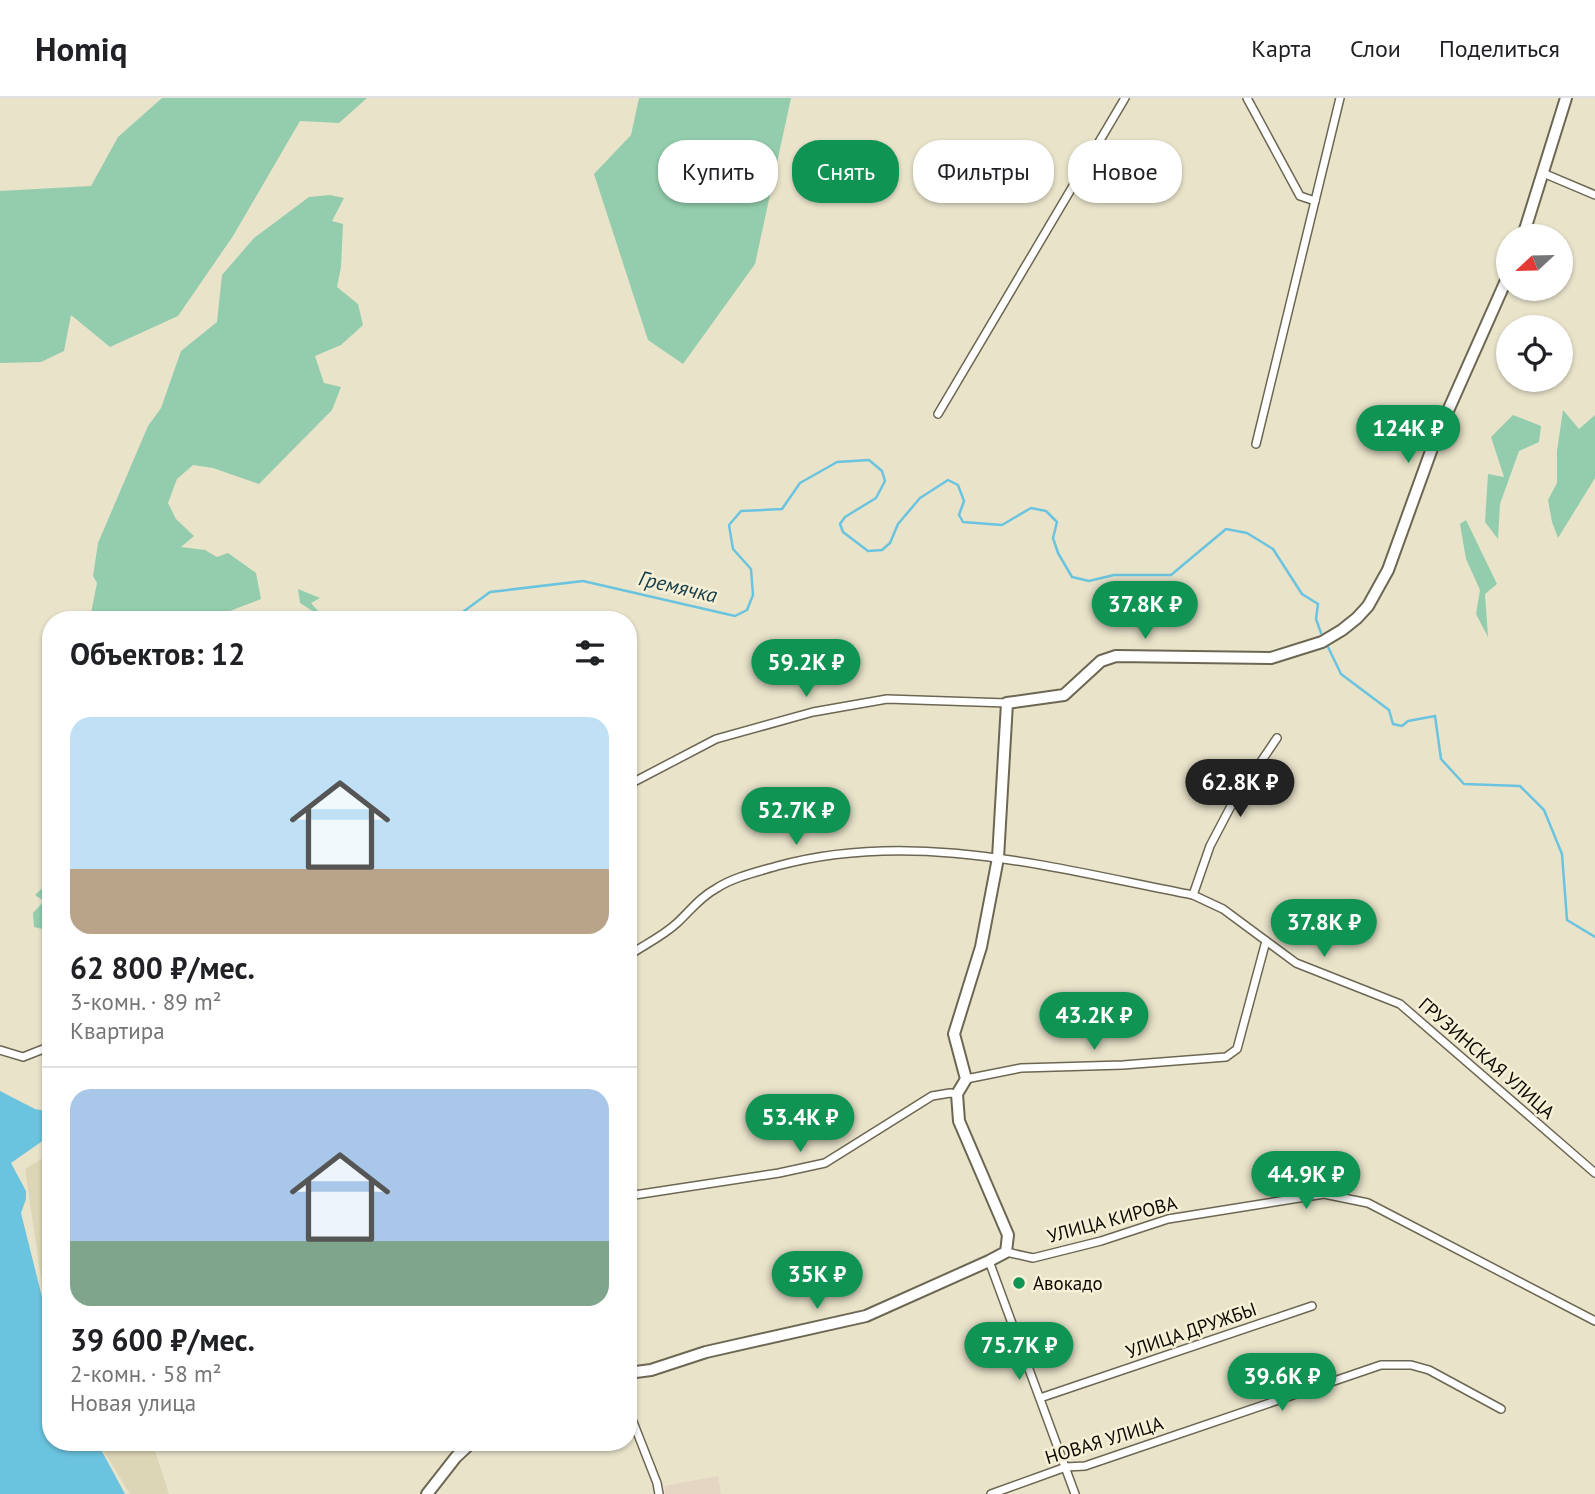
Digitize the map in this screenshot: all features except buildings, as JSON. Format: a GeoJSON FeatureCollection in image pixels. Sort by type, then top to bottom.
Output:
{"type":"FeatureCollection","features":[{"type":"Feature","properties":{"kind":"street"},"geometry":{"type":"LineString","coordinates":[[938,414],[1125,98]]}},
{"type":"Feature","properties":{"kind":"street"},"geometry":{"type":"LineString","coordinates":[[1247,98],[1300,196],[1315,201]]}},
{"type":"Feature","properties":{"kind":"street"},"geometry":{"type":"LineString","coordinates":[[1256,444],[1340,98]]}},
{"type":"Feature","properties":{"kind":"street"},"geometry":{"type":"LineString","coordinates":[[1527,224],[1566,98]]}},
{"type":"Feature","properties":{"kind":"street"},"geometry":{"type":"LineString","coordinates":[[1543,173],[1595,195]]}},
{"type":"Feature","properties":{"kind":"street"},"geometry":{"type":"LineString","coordinates":[[637,780],[716,739],[813,712],[887,699],[1007,703],[1064,695],[1101,661],[1116,656],[1271,658],[1303,649],[1342,630],[1368,606],[1381,585],[1435,440],[1497,301]]}},
{"type":"Feature","properties":{"kind":"street"},"geometry":{"type":"LineString","coordinates":[[637,1372],[651,1370],[706,1352],[866,1316],[1006,1252],[1008,1235],[959,1121],[957,1094],[965,1079],[954,1034],[981,947],[998,858],[1007,703]]}},
{"type":"Feature","properties":{"kind":"street"},"geometry":{"type":"LineString","coordinates":[[1193,895],[1210,846],[1231,806],[1277,738]]}},
{"type":"Feature","properties":{"kind":"street","name":"ГРУЗИНСКАЯ УЛИЦА"},"geometry":{"type":"LineString","coordinates":[[637,950],[668,930],[695,904],[718,887],[797,861],[890,850],[998,858],[1193,895],[1223,909],[1296,963],[1400,1004],[1595,1173]]}},
{"type":"Feature","properties":{"kind":"street"},"geometry":{"type":"LineString","coordinates":[[965,1079],[1021,1068],[1123,1065],[1226,1057],[1237,1049],[1266,941]]}},
{"type":"Feature","properties":{"kind":"street"},"geometry":{"type":"LineString","coordinates":[[0,1049],[23,1057],[42,1050]]}},
{"type":"Feature","properties":{"kind":"street"},"geometry":{"type":"LineString","coordinates":[[637,1195],[779,1173],[825,1163],[932,1096],[957,1094]]}},
{"type":"Feature","properties":{"kind":"street","name":"УЛИЦА КИРОВА"},"geometry":{"type":"LineString","coordinates":[[1006,1252],[1033,1258],[1101,1241],[1168,1219],[1324,1194],[1368,1203],[1595,1321]]}},
{"type":"Feature","properties":{"kind":"street"},"geometry":{"type":"LineString","coordinates":[[989,1261],[1075,1494]]}},
{"type":"Feature","properties":{"kind":"street","name":"УЛИЦА ДРУЖБЫ"},"geometry":{"type":"LineString","coordinates":[[1040,1398],[1312,1306]]}},
{"type":"Feature","properties":{"kind":"street","name":"НОВАЯ УЛИЦА"},"geometry":{"type":"LineString","coordinates":[[991,1494],[1066,1467],[1084,1466],[1381,1365],[1411,1365],[1429,1370],[1501,1409]]}},
{"type":"Feature","properties":{"kind":"street"},"geometry":{"type":"LineString","coordinates":[[637,1432],[659,1494]]}},
{"type":"Feature","properties":{"kind":"street"},"geometry":{"type":"LineString","coordinates":[[427,1494],[462,1451]]}},
{"type":"Feature","properties":{"kind":"shaded area"},"geometry":{"type":"Polygon","coordinates":[[[42,1159],[42,1285],[25,1169],[42,1159]]]}},
{"type":"Feature","properties":{"kind":"shaded area"},"geometry":{"type":"Polygon","coordinates":[[[104,1451],[155,1451],[169,1494],[130,1494],[104,1451]]]}},
{"type":"Feature","properties":{"kind":"shaded area"},"geometry":{"type":"Polygon","coordinates":[[[718,1476],[721,1494],[665,1494],[664,1486],[718,1476]]]}},
{"type":"Feature","properties":{"kind":"green space"},"geometry":{"type":"Polygon","coordinates":[[[162,98],[367,98],[339,123],[300,121],[233,236],[178,316],[110,347],[71,315],[64,351],[41,362],[0,363],[0,191],[91,186],[118,137],[162,98]]]}},
{"type":"Feature","properties":{"kind":"green space"},"geometry":{"type":"Polygon","coordinates":[[[639,98],[791,98],[778,158],[778,140],[658,140],[658,203],[768,203],[755,264],[683,364],[648,340],[594,174],[631,135],[639,98]]]}},
{"type":"Feature","properties":{"kind":"green space"},"geometry":{"type":"Polygon","coordinates":[[[330,195],[344,198],[332,221],[343,224],[337,287],[358,304],[363,325],[341,345],[315,356],[324,383],[341,387],[332,410],[259,484],[213,468],[193,465],[177,479],[168,503],[176,519],[194,536],[181,547],[205,550],[217,557],[228,553],[256,573],[261,599],[230,611],[91,611],[97,583],[93,576],[98,543],[148,426],[161,408],[181,351],[217,322],[222,275],[254,238],[309,197],[330,195]]]}},
{"type":"Feature","properties":{"kind":"green space"},"geometry":{"type":"Polygon","coordinates":[[[1563,410],[1579,429],[1595,415],[1595,478],[1558,538],[1548,500],[1557,483],[1557,451],[1563,410]]]}},
{"type":"Feature","properties":{"kind":"green space"},"geometry":{"type":"Polygon","coordinates":[[[1513,415],[1541,426],[1539,442],[1519,451],[1500,504],[1498,539],[1485,522],[1488,474],[1504,477],[1491,437],[1513,415]]]}},
{"type":"Feature","properties":{"kind":"green space"},"geometry":{"type":"Polygon","coordinates":[[[1466,520],[1497,584],[1485,594],[1488,637],[1476,614],[1480,590],[1466,559],[1460,524],[1466,520]]]}},
{"type":"Feature","properties":{"kind":"green space"},"geometry":{"type":"Polygon","coordinates":[[[298,589],[320,598],[311,603],[318,611],[312,611],[300,603],[298,589]]]}},
{"type":"Feature","properties":{"kind":"green space"},"geometry":{"type":"Polygon","coordinates":[[[42,888],[42,900],[35,895],[42,888]]]}},
{"type":"Feature","properties":{"kind":"green space"},"geometry":{"type":"Polygon","coordinates":[[[42,903],[42,929],[34,927],[33,913],[42,903]]]}},
{"type":"Feature","properties":{"kind":"water"},"geometry":{"type":"Polygon","coordinates":[[[0,1091],[42,1110],[42,1141],[11,1163],[26,1191],[21,1213],[42,1297],[42,1451],[102,1451],[125,1494],[0,1494],[0,1091]]]}},
{"type":"Feature","properties":{"kind":"waterway","name":"Гремячка"},"geometry":{"type":"LineString","coordinates":[[464,611],[490,592],[583,581],[735,616],[747,610],[753,595],[751,569],[733,549],[729,525],[741,511],[782,509],[800,483],[837,462],[869,460],[882,471],[885,481],[876,498],[845,517],[840,524],[843,532],[868,551],[882,550],[890,543],[898,524],[920,498],[948,480],[958,485],[964,501],[959,515],[963,522],[1002,525],[1031,508],[1046,511],[1057,522],[1053,538],[1072,577],[1089,581],[1114,575],[1171,575],[1226,529],[1247,533],[1273,549],[1302,594],[1318,604],[1316,619],[1321,633]]}},
{"type":"Feature","properties":{"kind":"waterway","name":"Гремячка"},"geometry":{"type":"LineString","coordinates":[[1328,647],[1341,674],[1389,710],[1393,724],[1402,726],[1408,721],[1435,716],[1441,759],[1464,784],[1520,786],[1544,810],[1562,854],[1567,920],[1595,937]]}},
{"type":"Feature","properties":{"kind":"place","name":"Авокадо"},"geometry":{"type":"Point","coordinates":[1019,1283]}}]}
